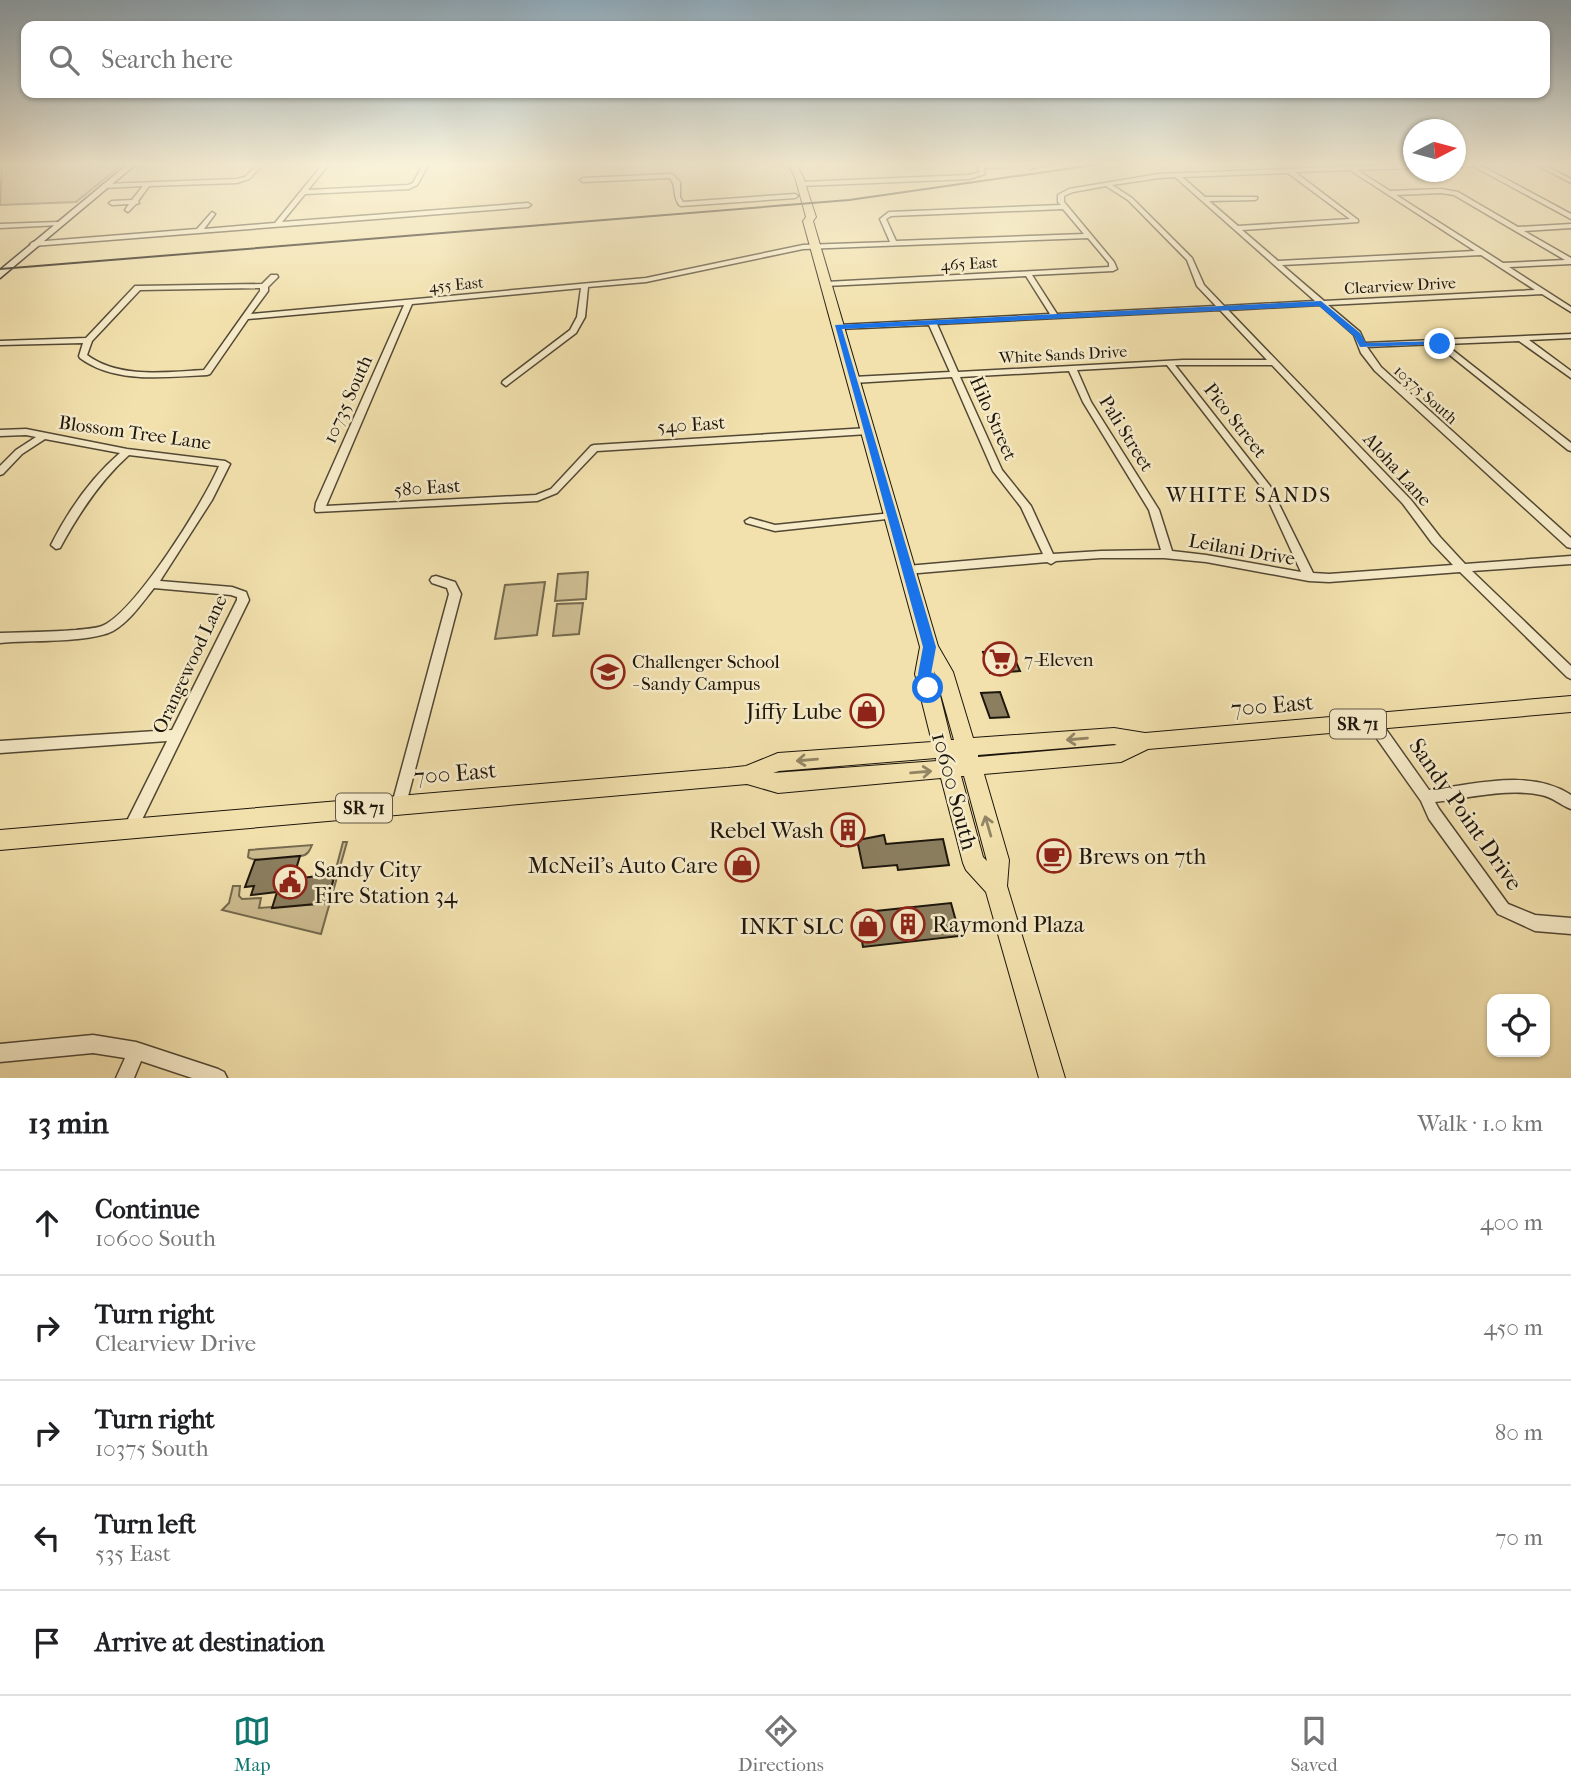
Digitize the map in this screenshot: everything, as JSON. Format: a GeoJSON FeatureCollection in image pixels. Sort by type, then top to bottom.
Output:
{"type":"FeatureCollection","features":[{"type":"Feature","properties":{"kind":"main road","name":"10600 South"},"geometry":{"type":"LineString","coordinates":[[800,214],[801,218],[808,221]]}},
{"type":"Feature","properties":{"kind":"main road","name":"10600 South"},"geometry":{"type":"LineString","coordinates":[[810,214],[808,221],[825,284],[929,647],[944,671],[998,860],[996,886],[1052,1078]]}},
{"type":"Feature","properties":{"kind":"main road","name":"10600 South"},"geometry":{"type":"LineString","coordinates":[[929,647],[924,674],[974,863],[996,886]]}},
{"type":"Feature","properties":{"kind":"main road","name":"700 East"},"geometry":{"type":"LineString","coordinates":[[0,840],[747,775],[778,784],[947,760],[1121,753],[1145,741],[1571,704]]}},
{"type":"Feature","properties":{"kind":"street"},"geometry":{"type":"LineString","coordinates":[[3,261],[33,244],[70,214]]}},
{"type":"Feature","properties":{"kind":"street"},"geometry":{"type":"LineString","coordinates":[[199,231],[212,214]]}},
{"type":"Feature","properties":{"kind":"street"},"geometry":{"type":"LineString","coordinates":[[277,225],[285,214]]}},
{"type":"Feature","properties":{"kind":"street"},"geometry":{"type":"LineString","coordinates":[[33,244],[411,214]]}},
{"type":"Feature","properties":{"kind":"street"},"geometry":{"type":"LineString","coordinates":[[891,214],[883,219],[894,244]]}},
{"type":"Feature","properties":{"kind":"street"},"geometry":{"type":"LineString","coordinates":[[1072,214],[1090,236]]}},
{"type":"Feature","properties":{"kind":"street","name":"Aloha Lane"},"geometry":{"type":"LineString","coordinates":[[1146,214],[1190,259],[1201,286],[1407,502],[1463,568],[1571,674]]}},
{"type":"Feature","properties":{"kind":"street","name":"10375 South"},"geometry":{"type":"LineString","coordinates":[[1221,214],[1357,334],[1378,369],[1571,544]]}},
{"type":"Feature","properties":{"kind":"street"},"geometry":{"type":"LineString","coordinates":[[1237,228],[1356,221],[1347,214]]}},
{"type":"Feature","properties":{"kind":"street"},"geometry":{"type":"LineString","coordinates":[[1423,214],[1571,310]]}},
{"type":"Feature","properties":{"kind":"street"},"geometry":{"type":"LineString","coordinates":[[1492,214],[1571,261]]}},
{"type":"Feature","properties":{"kind":"street"},"geometry":{"type":"LineString","coordinates":[[0,226],[58,224]]}},
{"type":"Feature","properties":{"kind":"street"},"geometry":{"type":"LineString","coordinates":[[1517,229],[1571,226]]}},
{"type":"Feature","properties":{"kind":"street","name":"455 East"},"geometry":{"type":"LineString","coordinates":[[246,317],[668,276],[797,247],[1090,236]]}},
{"type":"Feature","properties":{"kind":"street","name":"465 East"},"geometry":{"type":"LineString","coordinates":[[825,284],[1113,269],[1090,236]]}},
{"type":"Feature","properties":{"kind":"street"},"geometry":{"type":"LineString","coordinates":[[0,275],[33,248],[33,244]]}},
{"type":"Feature","properties":{"kind":"street"},"geometry":{"type":"LineString","coordinates":[[1276,263],[1483,253]]}},
{"type":"Feature","properties":{"kind":"street"},"geometry":{"type":"LineString","coordinates":[[1502,265],[1571,261]]}},
{"type":"Feature","properties":{"kind":"street"},"geometry":{"type":"LineString","coordinates":[[1028,274],[1055,316]]}},
{"type":"Feature","properties":{"kind":"street"},"geometry":{"type":"LineString","coordinates":[[264,286],[264,291],[207,372],[138,374],[97,365],[83,356],[88,340],[138,288],[264,286],[274,277]]}},
{"type":"Feature","properties":{"kind":"street"},"geometry":{"type":"LineString","coordinates":[[506,383],[573,331],[580,321],[585,286]]}},
{"type":"Feature","properties":{"kind":"street","name":"Clearview Drive"},"geometry":{"type":"LineString","coordinates":[[838,327],[1544,292]]}},
{"type":"Feature","properties":{"kind":"street","name":"10735 South"},"geometry":{"type":"LineString","coordinates":[[320,510],[409,302]]}},
{"type":"Feature","properties":{"kind":"street","name":"Hilo Street"},"geometry":{"type":"LineString","coordinates":[[932,323],[998,471],[1026,506],[1051,560]]}},
{"type":"Feature","properties":{"kind":"street"},"geometry":{"type":"LineString","coordinates":[[1363,345],[1571,337]]}},
{"type":"Feature","properties":{"kind":"street"},"geometry":{"type":"LineString","coordinates":[[1522,339],[1571,374]]}},
{"type":"Feature","properties":{"kind":"street"},"geometry":{"type":"LineString","coordinates":[[0,343],[88,340]]}},
{"type":"Feature","properties":{"kind":"street"},"geometry":{"type":"LineString","coordinates":[[1440,344],[1571,448]]}},
{"type":"Feature","properties":{"kind":"street","name":"White Sands Drive"},"geometry":{"type":"LineString","coordinates":[[853,380],[1168,363],[1275,363]]}},
{"type":"Feature","properties":{"kind":"street","name":"Pico Street"},"geometry":{"type":"LineString","coordinates":[[1168,363],[1267,488],[1309,577]]}},
{"type":"Feature","properties":{"kind":"street","name":"Pali Street"},"geometry":{"type":"LineString","coordinates":[[1072,368],[1083,396],[1154,510],[1168,554]]}},
{"type":"Feature","properties":{"kind":"street","name":"540 East"},"geometry":{"type":"LineString","coordinates":[[537,498],[554,491],[594,448],[867,431]]}},
{"type":"Feature","properties":{"kind":"street","name":"Blossom Tree Lane"},"geometry":{"type":"LineString","coordinates":[[0,433],[16,432],[127,452],[224,462],[223,470],[154,584]]}},
{"type":"Feature","properties":{"kind":"street"},"geometry":{"type":"LineString","coordinates":[[0,472],[19,453],[43,436]]}},
{"type":"Feature","properties":{"kind":"street"},"geometry":{"type":"LineString","coordinates":[[57,545],[66,526],[105,474],[127,452]]}},
{"type":"Feature","properties":{"kind":"street","name":"580 East"},"geometry":{"type":"LineString","coordinates":[[320,510],[537,498]]}},
{"type":"Feature","properties":{"kind":"street"},"geometry":{"type":"LineString","coordinates":[[750,521],[775,528],[892,516]]}},
{"type":"Feature","properties":{"kind":"street","name":"Leilani Drive"},"geometry":{"type":"LineString","coordinates":[[908,570],[1168,554],[1309,577],[1571,560]]}},
{"type":"Feature","properties":{"kind":"street"},"geometry":{"type":"LineString","coordinates":[[399,804],[455,594],[451,585],[436,580]]}},
{"type":"Feature","properties":{"kind":"street"},"geometry":{"type":"LineString","coordinates":[[0,638],[108,629],[122,620],[154,584]]}},
{"type":"Feature","properties":{"kind":"street","name":"Orangewood Lane"},"geometry":{"type":"LineString","coordinates":[[130,829],[242,605],[242,595],[232,591],[154,584]]}},
{"type":"Feature","properties":{"kind":"street","name":"Sandy Point Drive"},"geometry":{"type":"LineString","coordinates":[[1373,722],[1426,797],[1434,814],[1503,909],[1535,923],[1571,926]]}},
{"type":"Feature","properties":{"kind":"street"},"geometry":{"type":"LineString","coordinates":[[0,747],[177,735]]}},
{"type":"Feature","properties":{"kind":"street"},"geometry":{"type":"LineString","coordinates":[[1426,797],[1539,786],[1558,793],[1571,803]]}},
{"type":"Feature","properties":{"kind":"street"},"geometry":{"type":"LineString","coordinates":[[0,1053],[93,1044],[136,1051],[218,1078]]}},
{"type":"Feature","properties":{"kind":"street"},"geometry":{"type":"LineString","coordinates":[[125,1078],[136,1051]]}},
{"type":"Feature","properties":{"kind":"shaded area"},"geometry":{"type":"Polygon","coordinates":[[[588,572],[586,599],[555,601],[558,574],[588,572]]]}},
{"type":"Feature","properties":{"kind":"shaded area"},"geometry":{"type":"Polygon","coordinates":[[[545,582],[537,635],[495,639],[505,585],[545,582]]]}},
{"type":"Feature","properties":{"kind":"shaded area"},"geometry":{"type":"Polygon","coordinates":[[[583,603],[579,634],[553,636],[557,604],[583,603]]]}},
{"type":"Feature","properties":{"kind":"shaded area"},"geometry":{"type":"Polygon","coordinates":[[[343,842],[347,842],[321,934],[222,910],[229,903],[233,886],[240,886],[239,896],[242,899],[261,898],[259,908],[327,903],[343,842]]]}},
{"type":"Feature","properties":{"kind":"shaded area"},"geometry":{"type":"Polygon","coordinates":[[[312,845],[307,853],[301,856],[265,860],[248,857],[249,850],[312,845]]]}},
{"type":"Feature","properties":{"kind":"building","name":"7-Eleven"},"geometry":{"type":"Polygon","coordinates":[[[1011,650],[1020,671],[990,673],[983,652],[1011,650]]]}},
{"type":"Feature","properties":{"kind":"building","name":"7-Eleven"},"geometry":{"type":"Polygon","coordinates":[[[1000,692],[1009,717],[990,718],[981,693],[1000,692]]]}},
{"type":"Feature","properties":{"kind":"building"},"geometry":{"type":"Polygon","coordinates":[[[854,821],[858,840],[884,835],[886,844],[943,839],[949,865],[898,870],[897,865],[863,868],[858,844],[841,846],[838,823],[854,821]]]}},
{"type":"Feature","properties":{"kind":"building","name":"Sandy City Fire Station 34"},"geometry":{"type":"Polygon","coordinates":[[[300,856],[293,879],[335,874],[327,903],[272,908],[277,892],[251,895],[254,886],[245,887],[255,860],[300,856]]]}},
{"type":"Feature","properties":{"kind":"building","name":"Raymond Plaza"},"geometry":{"type":"Polygon","coordinates":[[[951,903],[960,936],[863,947],[857,913],[951,903]]]}},
{"type":"Feature","properties":{"kind":"tram line"},"geometry":{"type":"LineString","coordinates":[[0,269],[673,214]]}},
{"type":"Feature","properties":{"kind":"place","name":"7-Eleven"},"geometry":{"type":"Point","coordinates":[1000,659]}},
{"type":"Feature","properties":{"kind":"place","name":"Challenger School - Sandy Campus"},"geometry":{"type":"Point","coordinates":[608,672]}},
{"type":"Feature","properties":{"kind":"place","name":"Jiffy Lube"},"geometry":{"type":"Point","coordinates":[867,711]}},
{"type":"Feature","properties":{"kind":"place","name":"Rebel Wash"},"geometry":{"type":"Point","coordinates":[848,830]}},
{"type":"Feature","properties":{"kind":"place","name":"Brews on 7th"},"geometry":{"type":"Point","coordinates":[1054,856]}},
{"type":"Feature","properties":{"kind":"place","name":"McNeil's Auto Care"},"geometry":{"type":"Point","coordinates":[742,865]}},
{"type":"Feature","properties":{"kind":"place","name":"Sandy City Fire Station 34"},"geometry":{"type":"Point","coordinates":[290,882]}},
{"type":"Feature","properties":{"kind":"place","name":"Raymond Plaza"},"geometry":{"type":"Point","coordinates":[908,924]}},
{"type":"Feature","properties":{"kind":"place","name":"INKT SLC"},"geometry":{"type":"Point","coordinates":[868,926]}},
{"type":"Feature","properties":{"kind":"district","name":"WHITE SANDS"},"geometry":{"type":"Point","coordinates":[1249,495]}},
{"type":"Feature","properties":{"kind":"route"},"geometry":{"type":"LineString","coordinates":[[928,688],[924,674],[929,647],[838,327],[1321,303],[1357,334],[1363,345],[1440,344]]}}]}
